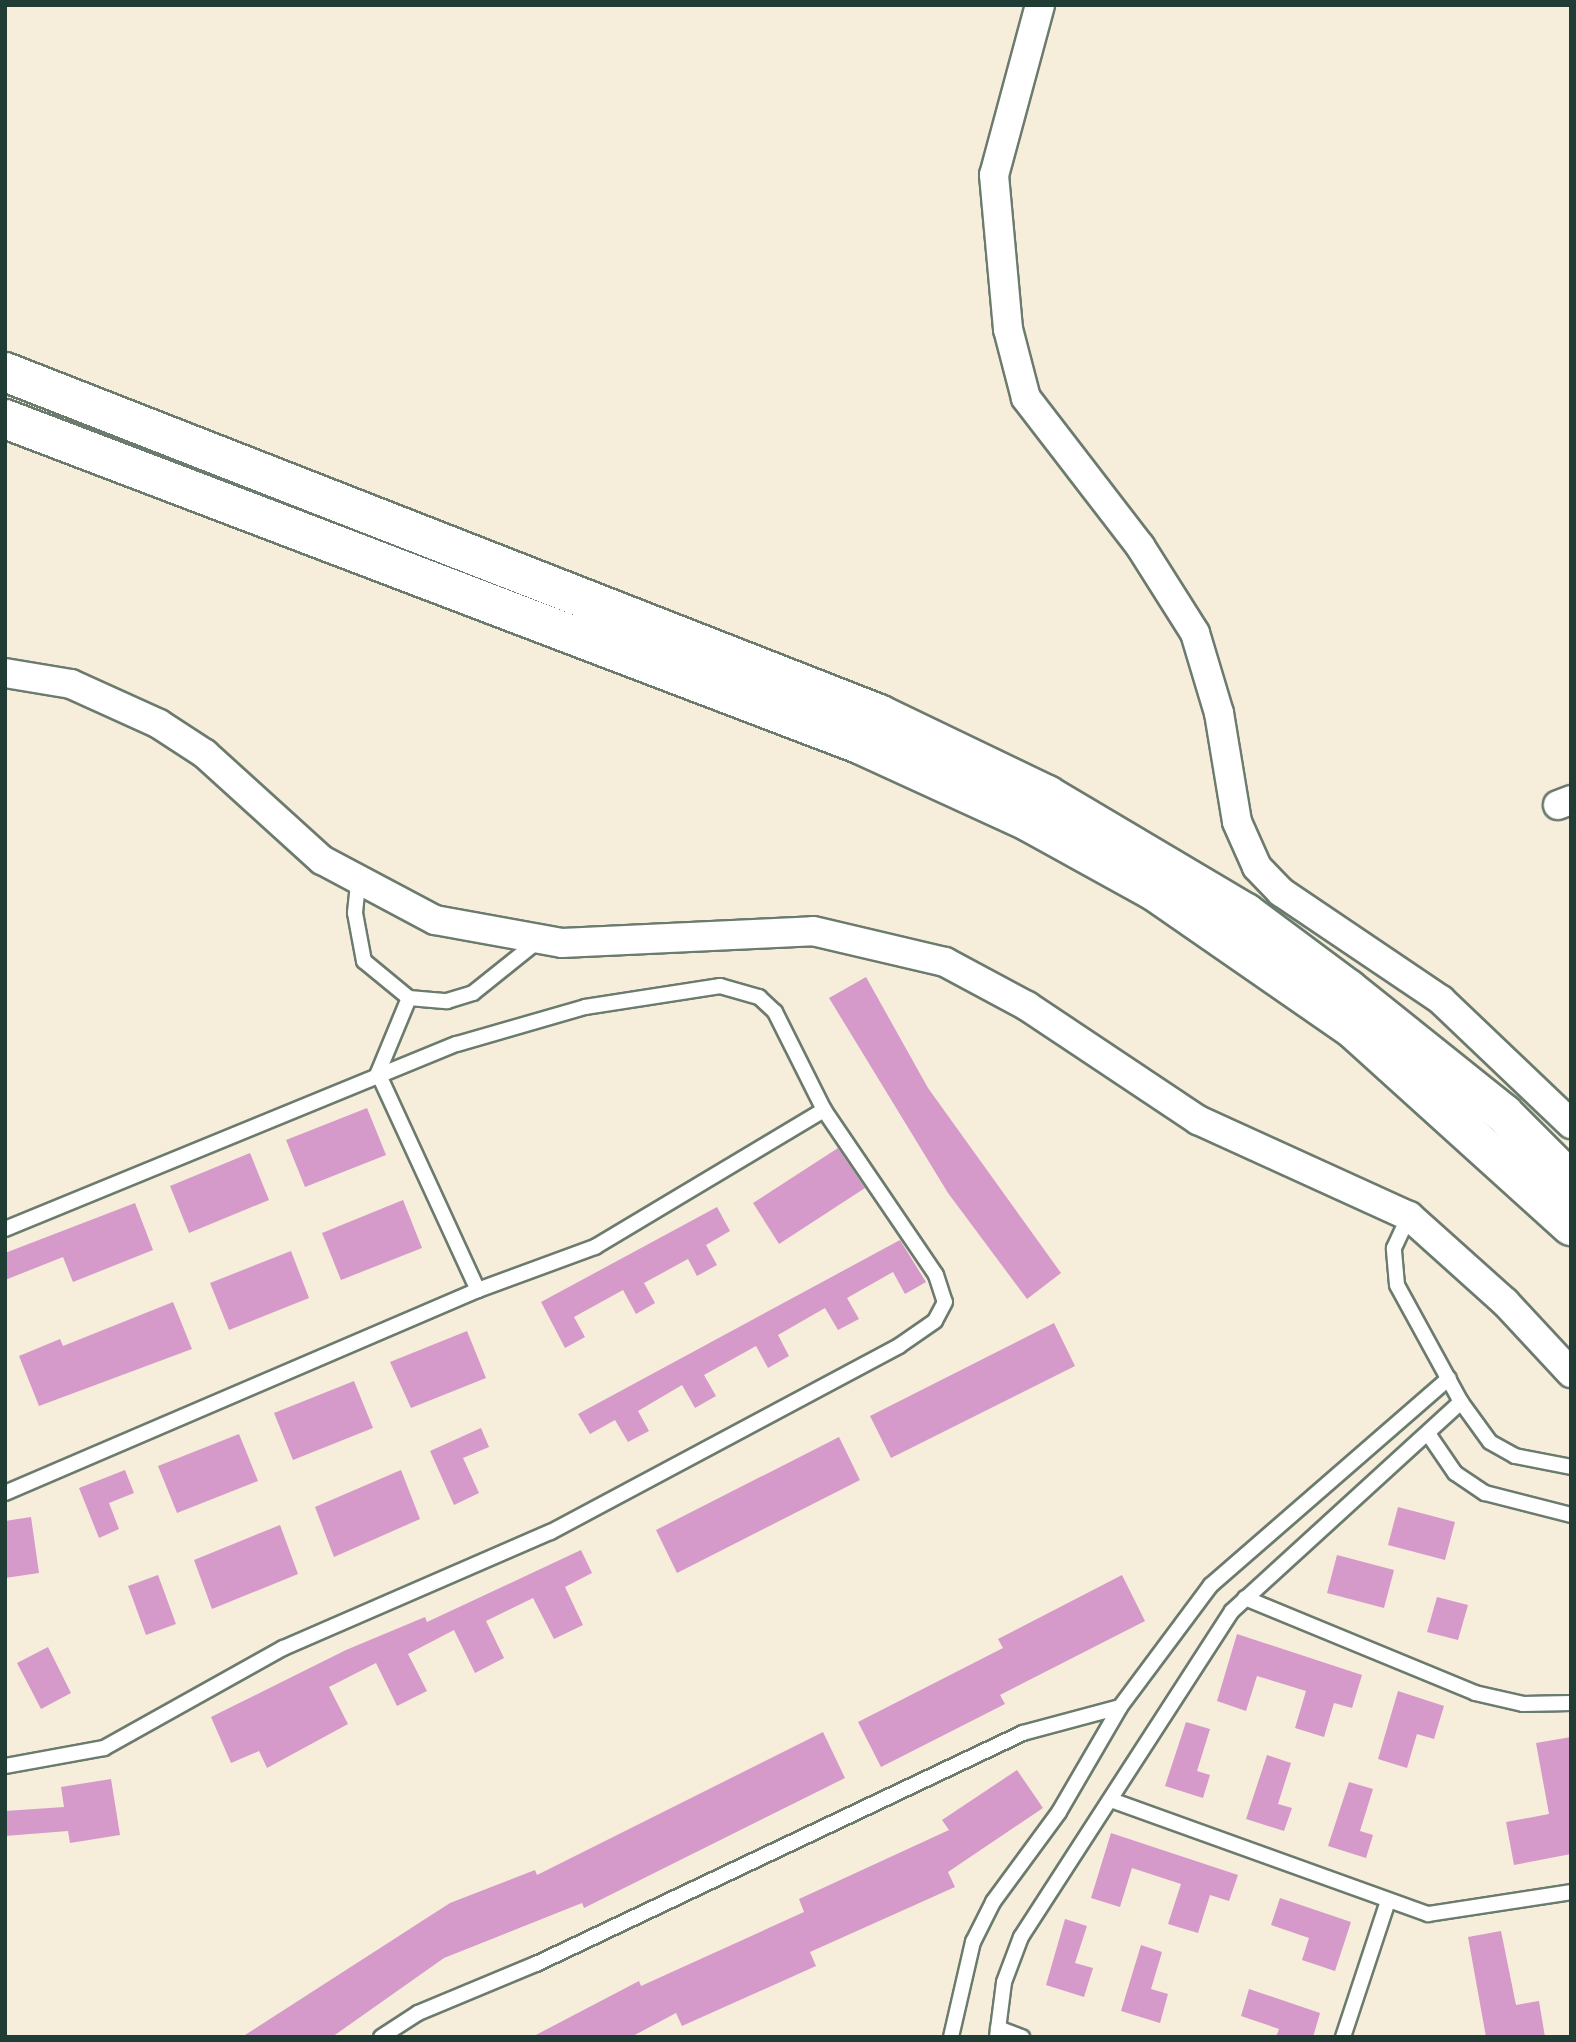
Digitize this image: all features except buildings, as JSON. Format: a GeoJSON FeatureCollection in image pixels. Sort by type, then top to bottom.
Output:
{"type":"FeatureCollection","features":[{"type":"Feature","properties":{"kind":"highway"},"geometry":{"type":"LineString","coordinates":[[5,372],[879,714],[1047,795],[1169,864],[1297,951],[1485,1098],[1571,1181]]}},
{"type":"Feature","properties":{"kind":"highway"},"geometry":{"type":"LineString","coordinates":[[5,419],[859,744],[1029,822],[1154,891],[1353,1029],[1441,1102],[1571,1226]]}},
{"type":"Feature","properties":{"kind":"street"},"geometry":{"type":"LineString","coordinates":[[1040,5],[1006,112],[993,204],[1008,329],[1026,398],[1140,546],[1195,633],[1219,713],[1237,822],[1257,866],[1282,892],[1441,1000],[1571,1124]]}},
{"type":"Feature","properties":{"kind":"street"},"geometry":{"type":"LineString","coordinates":[[5,673],[71,684],[159,724],[205,754],[279,825],[358,884],[435,920],[538,941],[813,931],[906,948],[985,980],[1198,1121],[1409,1216],[1505,1302],[1571,1373]]}},
{"type":"Feature","properties":{"kind":"lane"},"geometry":{"type":"LineString","coordinates":[[358,884],[355,913],[364,961],[409,998],[447,1001],[472,993],[538,941]]}},
{"type":"Feature","properties":{"kind":"lane"},"geometry":{"type":"LineString","coordinates":[[5,1228],[377,1073],[571,1011],[720,986],[759,997],[775,1012],[824,1110],[936,1275],[945,1302],[935,1321],[654,1479],[550,1532],[283,1648],[104,1748],[5,1766]]}},
{"type":"Feature","properties":{"kind":"lane"},"geometry":{"type":"LineString","coordinates":[[409,998],[377,1073],[478,1290]]}},
{"type":"Feature","properties":{"kind":"lane"},"geometry":{"type":"LineString","coordinates":[[5,1493],[478,1290],[595,1247],[824,1110]]}},
{"type":"Feature","properties":{"kind":"lane"},"geometry":{"type":"LineString","coordinates":[[1409,1216],[1394,1248],[1397,1285],[1461,1402],[1490,1442],[1515,1456],[1571,1466]]}},
{"type":"Feature","properties":{"kind":"lane"},"geometry":{"type":"LineString","coordinates":[[951,2037],[973,1942],[993,1902],[1059,1812],[1120,1707],[1211,1585],[1449,1378]]}},
{"type":"Feature","properties":{"kind":"lane"},"geometry":{"type":"LineString","coordinates":[[1022,2037],[998,2032],[1021,1937],[1245,1598],[1429,1435],[1461,1402]]}},
{"type":"Feature","properties":{"kind":"lane"},"geometry":{"type":"LineString","coordinates":[[1429,1435],[1455,1473],[1485,1493],[1571,1515]]}},
{"type":"Feature","properties":{"kind":"lane"},"geometry":{"type":"LineString","coordinates":[[1245,1598],[1475,1693],[1523,1704],[1571,1703]]}},
{"type":"Feature","properties":{"kind":"lane"},"geometry":{"type":"LineString","coordinates":[[381,2037],[418,2013],[536,1964],[1023,1733],[1120,1707]]}},
{"type":"Feature","properties":{"kind":"lane"},"geometry":{"type":"LineString","coordinates":[[1111,1800],[1387,1904],[1428,1914],[1571,1892]]}},
{"type":"Feature","properties":{"kind":"lane"},"geometry":{"type":"LineString","coordinates":[[1343,2037],[1387,1904]]}}]}
